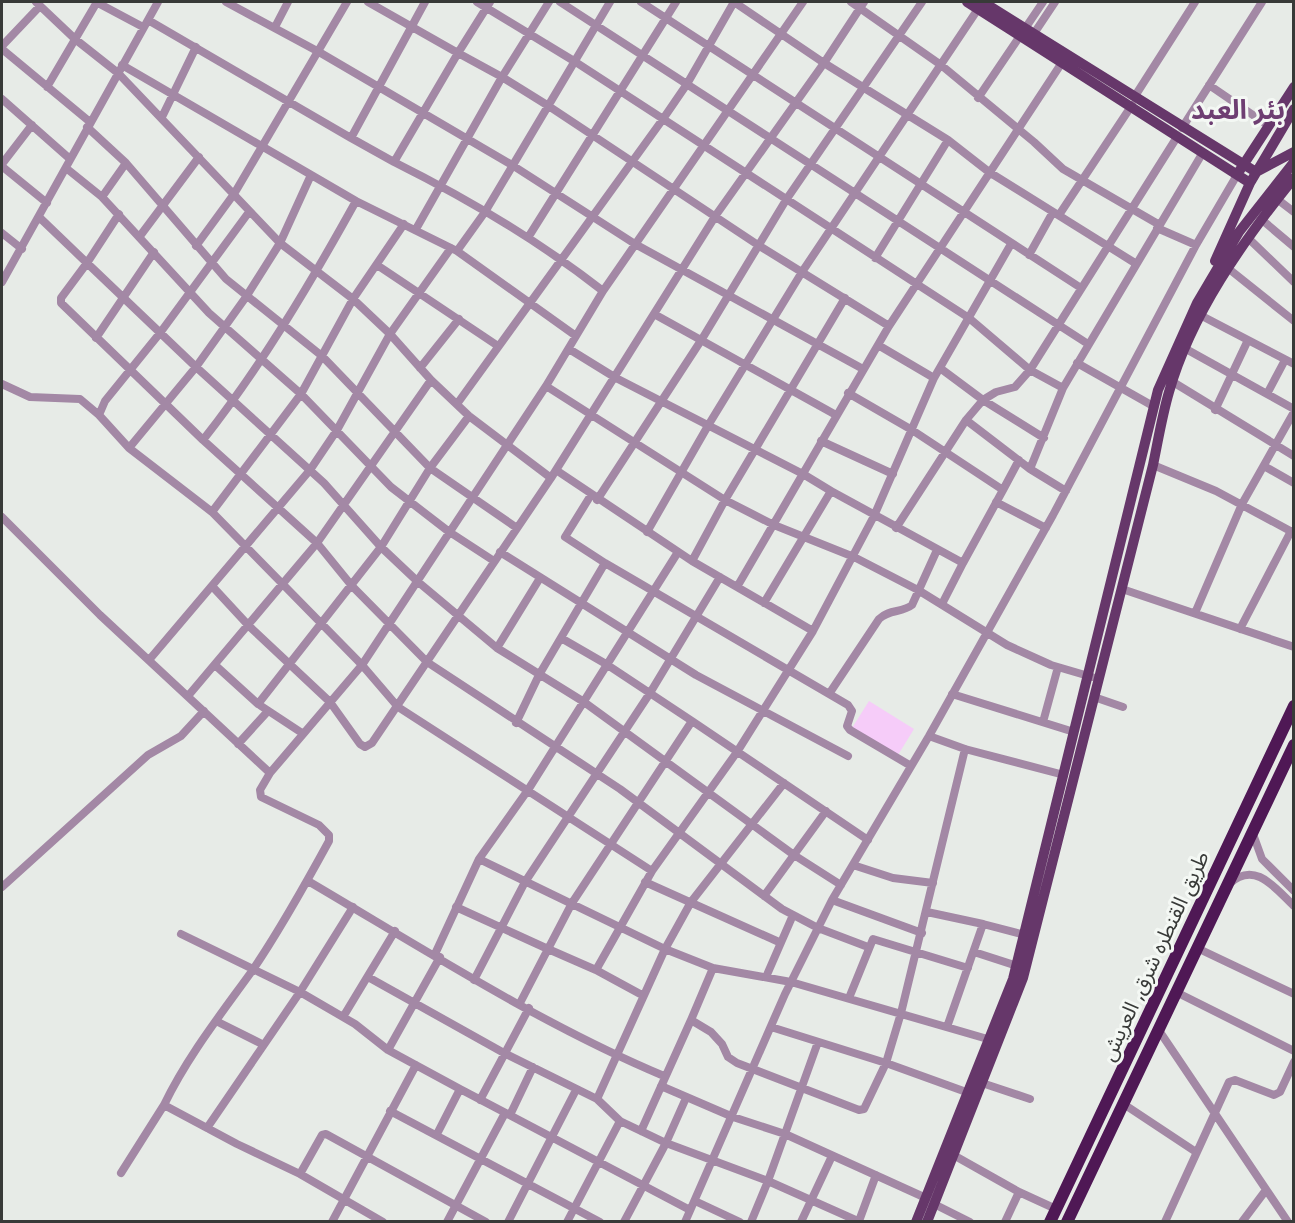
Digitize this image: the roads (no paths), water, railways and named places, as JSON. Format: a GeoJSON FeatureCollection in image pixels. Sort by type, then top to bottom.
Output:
{"type":"FeatureCollection","features":[{"type":"Feature","properties":{"kind":"highway","name":"طريق القنطره شرق, العريش"},"geometry":{"type":"LineString","coordinates":[[1050,1221],[1293,706]]}},
{"type":"Feature","properties":{"kind":"highway","name":"طريق القنطره شرق, العريش"},"geometry":{"type":"LineString","coordinates":[[1067,1221],[1253,834],[1293,745]]}},
{"type":"Feature","properties":{"kind":"main road"},"geometry":{"type":"LineString","coordinates":[[967,2],[981,5],[1180,132],[1256,172]]}},
{"type":"Feature","properties":{"kind":"main road"},"geometry":{"type":"LineString","coordinates":[[1028,34],[1063,61],[1133,100]]}},
{"type":"Feature","properties":{"kind":"main road"},"geometry":{"type":"LineString","coordinates":[[1237,175],[1293,87]]}},
{"type":"Feature","properties":{"kind":"main road"},"geometry":{"type":"LineString","coordinates":[[950,1153],[969,1093],[991,1040],[1000,1027],[1023,978],[1074,732],[1153,406],[1250,183],[1293,109]]}},
{"type":"Feature","properties":{"kind":"main road"},"geometry":{"type":"LineString","coordinates":[[1180,132],[1202,153],[1250,183]]}},
{"type":"Feature","properties":{"kind":"main road"},"geometry":{"type":"LineString","coordinates":[[1256,172],[1293,152]]}},
{"type":"Feature","properties":{"kind":"main road"},"geometry":{"type":"LineString","coordinates":[[916,1221],[930,1201],[982,1083],[1000,1027],[1094,697],[1173,382],[1200,315],[1261,219],[1293,162]]}},
{"type":"Feature","properties":{"kind":"main road"},"geometry":{"type":"LineString","coordinates":[[1197,303],[1248,219],[1293,178]]}},
{"type":"Feature","properties":{"kind":"main road"},"geometry":{"type":"LineString","coordinates":[[927,1221],[930,1201]]}},
{"type":"Feature","properties":{"kind":"street"},"geometry":{"type":"LineString","coordinates":[[47,87],[96,2],[196,47],[288,103],[394,162],[441,185],[529,236],[603,291]]}},
{"type":"Feature","properties":{"kind":"street"},"geometry":{"type":"LineString","coordinates":[[2,282],[158,2]]}},
{"type":"Feature","properties":{"kind":"street"},"geometry":{"type":"LineString","coordinates":[[226,2],[319,52],[512,165],[635,244],[863,369]]}},
{"type":"Feature","properties":{"kind":"street"},"geometry":{"type":"LineString","coordinates":[[275,27],[288,2]]}},
{"type":"Feature","properties":{"kind":"street"},"geometry":{"type":"LineString","coordinates":[[196,246],[234,194],[347,2]]}},
{"type":"Feature","properties":{"kind":"street"},"geometry":{"type":"LineString","coordinates":[[368,2],[502,77],[634,161],[758,245],[889,326]]}},
{"type":"Feature","properties":{"kind":"street"},"geometry":{"type":"LineString","coordinates":[[351,138],[425,2]]}},
{"type":"Feature","properties":{"kind":"street"},"geometry":{"type":"LineString","coordinates":[[477,2],[488,4],[969,318],[1030,370],[1063,388]]}},
{"type":"Feature","properties":{"kind":"street"},"geometry":{"type":"LineString","coordinates":[[416,229],[502,77],[549,2]]}},
{"type":"Feature","properties":{"kind":"street"},"geometry":{"type":"LineString","coordinates":[[560,2],[1088,344]]}},
{"type":"Feature","properties":{"kind":"street"},"geometry":{"type":"LineString","coordinates":[[150,660],[310,470],[337,430],[390,334],[484,212],[610,2]]}},
{"type":"Feature","properties":{"kind":"street"},"geometry":{"type":"LineString","coordinates":[[641,2],[920,181],[1081,288]]}},
{"type":"Feature","properties":{"kind":"street"},"geometry":{"type":"LineString","coordinates":[[529,236],[676,2]]}},
{"type":"Feature","properties":{"kind":"street"},"geometry":{"type":"LineString","coordinates":[[456,404],[634,161],[687,84],[734,2],[824,63],[948,140],[989,172],[1135,263]]}},
{"type":"Feature","properties":{"kind":"street"},"geometry":{"type":"LineString","coordinates":[[121,1173],[216,1021],[252,970],[308,881],[329,841],[329,835],[323,828],[261,796],[261,787],[302,733],[362,665],[471,496],[546,386],[603,291],[803,2]]}},
{"type":"Feature","properties":{"kind":"street"},"geometry":{"type":"LineString","coordinates":[[851,2],[862,5],[899,37],[941,65],[978,98],[1034,142],[1053,162],[1130,210],[1196,245]]}},
{"type":"Feature","properties":{"kind":"street"},"geometry":{"type":"LineString","coordinates":[[911,766],[850,730],[848,726],[852,709],[789,670],[652,592],[565,537],[634,442],[702,339],[786,200],[921,2]]}},
{"type":"Feature","properties":{"kind":"street"},"geometry":{"type":"LineString","coordinates":[[1028,34],[1043,2]]}},
{"type":"Feature","properties":{"kind":"street"},"geometry":{"type":"LineString","coordinates":[[978,98],[1054,2]]}},
{"type":"Feature","properties":{"kind":"street"},"geometry":{"type":"LineString","coordinates":[[1029,255],[1081,180],[1195,2]]}},
{"type":"Feature","properties":{"kind":"street"},"geometry":{"type":"LineString","coordinates":[[896,528],[944,450],[966,420],[983,400],[996,392],[1015,387],[1030,370],[1262,2]]}},
{"type":"Feature","properties":{"kind":"street"},"geometry":{"type":"LineString","coordinates":[[517,528],[430,468],[322,357],[285,325],[246,297],[210,262],[126,164],[88,125],[2,48],[38,4],[75,39],[120,69],[262,146],[356,201],[454,249],[576,336]]}},
{"type":"Feature","properties":{"kind":"street"},"geometry":{"type":"LineString","coordinates":[[394,162],[488,4]]}},
{"type":"Feature","properties":{"kind":"street"},"geometry":{"type":"LineString","coordinates":[[212,586],[249,626],[330,702],[364,747],[376,738],[616,378],[716,215],[824,63],[862,5]]}},
{"type":"Feature","properties":{"kind":"street"},"geometry":{"type":"LineString","coordinates":[[647,532],[772,319],[906,113],[981,5]]}},
{"type":"Feature","properties":{"kind":"street"},"geometry":{"type":"LineString","coordinates":[[162,117],[196,47]]}},
{"type":"Feature","properties":{"kind":"street"},"geometry":{"type":"LineString","coordinates":[[737,587],[889,326],[1063,61]]}},
{"type":"Feature","properties":{"kind":"street"},"geometry":{"type":"LineString","coordinates":[[120,69],[249,212],[280,243],[353,299],[469,416],[553,474],[594,497],[678,552],[813,631]]}},
{"type":"Feature","properties":{"kind":"street"},"geometry":{"type":"LineString","coordinates":[[1209,85],[1269,126]]}},
{"type":"Feature","properties":{"kind":"street"},"geometry":{"type":"LineString","coordinates":[[2,99],[70,159]]}},
{"type":"Feature","properties":{"kind":"street"},"geometry":{"type":"LineString","coordinates":[[32,125],[2,167],[47,203]]}},
{"type":"Feature","properties":{"kind":"street"},"geometry":{"type":"LineString","coordinates":[[875,258],[920,181],[948,140]]}},
{"type":"Feature","properties":{"kind":"street"},"geometry":{"type":"LineString","coordinates":[[1030,469],[1063,388],[1202,153]]}},
{"type":"Feature","properties":{"kind":"street"},"geometry":{"type":"LineString","coordinates":[[140,236],[161,204],[199,157]]}},
{"type":"Feature","properties":{"kind":"street"},"geometry":{"type":"LineString","coordinates":[[102,197],[126,164]]}},
{"type":"Feature","properties":{"kind":"street"},"geometry":{"type":"LineString","coordinates":[[66,168],[102,197],[224,328],[301,394],[371,468],[409,502],[494,561]]}},
{"type":"Feature","properties":{"kind":"street"},"geometry":{"type":"LineString","coordinates":[[129,448],[196,367],[246,297],[280,243],[310,175]]}},
{"type":"Feature","properties":{"kind":"street"},"geometry":{"type":"LineString","coordinates":[[685,1221],[791,982],[832,900],[1046,528],[1196,245],[1237,175]]}},
{"type":"Feature","properties":{"kind":"street"},"geometry":{"type":"LineString","coordinates":[[1278,191],[1293,212]]}},
{"type":"Feature","properties":{"kind":"street"},"geometry":{"type":"LineString","coordinates":[[203,440],[234,401],[285,325],[356,201]]}},
{"type":"Feature","properties":{"kind":"street"},"geometry":{"type":"LineString","coordinates":[[99,415],[102,405],[160,333],[249,212]]}},
{"type":"Feature","properties":{"kind":"street"},"geometry":{"type":"LineString","coordinates":[[119,214],[61,301],[130,371],[317,543],[352,586],[427,662],[467,687],[516,723],[596,772],[793,915],[818,928],[868,947]]}},
{"type":"Feature","properties":{"kind":"street"},"geometry":{"type":"LineString","coordinates":[[39,217],[196,367],[310,470],[381,547],[417,581],[497,648],[584,702],[668,760],[795,855],[841,885]]}},
{"type":"Feature","properties":{"kind":"street"},"geometry":{"type":"LineString","coordinates":[[1261,219],[1293,247]]}},
{"type":"Feature","properties":{"kind":"street"},"geometry":{"type":"LineString","coordinates":[[212,512],[301,394],[353,299],[404,224]]}},
{"type":"Feature","properties":{"kind":"street"},"geometry":{"type":"LineString","coordinates":[[2,233],[22,249]]}},
{"type":"Feature","properties":{"kind":"street"},"geometry":{"type":"LineString","coordinates":[[1248,238],[1293,282]]}},
{"type":"Feature","properties":{"kind":"street"},"geometry":{"type":"LineString","coordinates":[[596,970],[652,871],[737,752],[813,631],[874,516],[934,378],[1011,243]]}},
{"type":"Feature","properties":{"kind":"street"},"geometry":{"type":"LineString","coordinates":[[96,338],[154,252]]}},
{"type":"Feature","properties":{"kind":"street"},"geometry":{"type":"LineString","coordinates":[[377,266],[498,346]]}},
{"type":"Feature","properties":{"kind":"street"},"geometry":{"type":"LineString","coordinates":[[1229,269],[1293,321]]}},
{"type":"Feature","properties":{"kind":"street"},"geometry":{"type":"LineString","coordinates":[[693,561],[725,501],[845,298]]}},
{"type":"Feature","properties":{"kind":"street"},"geometry":{"type":"LineString","coordinates":[[654,314],[836,415]]}},
{"type":"Feature","properties":{"kind":"street"},"geometry":{"type":"LineString","coordinates":[[1200,315],[1289,362],[1267,394]]}},
{"type":"Feature","properties":{"kind":"street"},"geometry":{"type":"LineString","coordinates":[[420,368],[459,319]]}},
{"type":"Feature","properties":{"kind":"street"},"geometry":{"type":"LineString","coordinates":[[1215,410],[1248,340]]}},
{"type":"Feature","properties":{"kind":"street"},"geometry":{"type":"LineString","coordinates":[[878,345],[934,378]]}},
{"type":"Feature","properties":{"kind":"street"},"geometry":{"type":"LineString","coordinates":[[569,349],[616,378],[803,474],[874,516],[963,563]]}},
{"type":"Feature","properties":{"kind":"street"},"geometry":{"type":"LineString","coordinates":[[1186,349],[1293,410],[1242,504],[1195,613]]}},
{"type":"Feature","properties":{"kind":"street"},"geometry":{"type":"LineString","coordinates":[[1077,363],[1153,406]]}},
{"type":"Feature","properties":{"kind":"street"},"geometry":{"type":"LineString","coordinates":[[940,368],[983,400],[1044,438]]}},
{"type":"Feature","properties":{"kind":"street"},"geometry":{"type":"LineString","coordinates":[[188,696],[317,543],[431,380]]}},
{"type":"Feature","properties":{"kind":"street"},"geometry":{"type":"LineString","coordinates":[[1173,382],[1293,456]]}},
{"type":"Feature","properties":{"kind":"street"},"geometry":{"type":"LineString","coordinates":[[2,384],[30,397],[80,399],[99,415],[129,448],[212,512],[362,665],[398,707],[652,871]]}},
{"type":"Feature","properties":{"kind":"street"},"geometry":{"type":"LineString","coordinates":[[546,386],[725,501],[774,525],[854,557],[918,590],[986,633],[1058,667],[1099,678]]}},
{"type":"Feature","properties":{"kind":"street"},"geometry":{"type":"LineString","coordinates":[[849,393],[944,450],[1003,490]]}},
{"type":"Feature","properties":{"kind":"street"},"geometry":{"type":"LineString","coordinates":[[258,704],[381,547],[430,468],[469,416]]}},
{"type":"Feature","properties":{"kind":"street"},"geometry":{"type":"LineString","coordinates":[[966,420],[1030,469],[1066,491]]}},
{"type":"Feature","properties":{"kind":"street"},"geometry":{"type":"LineString","coordinates":[[821,441],[893,474]]}},
{"type":"Feature","properties":{"kind":"street"},"geometry":{"type":"LineString","coordinates":[[942,604],[1019,460]]}},
{"type":"Feature","properties":{"kind":"street"},"geometry":{"type":"LineString","coordinates":[[1153,465],[1242,504],[1292,532],[1240,629]]}},
{"type":"Feature","properties":{"kind":"street"},"geometry":{"type":"LineString","coordinates":[[1264,466],[1293,483]]}},
{"type":"Feature","properties":{"kind":"street"},"geometry":{"type":"LineString","coordinates":[[764,603],[831,491]]}},
{"type":"Feature","properties":{"kind":"street"},"geometry":{"type":"LineString","coordinates":[[996,502],[1046,528]]}},
{"type":"Feature","properties":{"kind":"street"},"geometry":{"type":"LineString","coordinates":[[2,517],[100,615],[270,773]]}},
{"type":"Feature","properties":{"kind":"street"},"geometry":{"type":"LineString","coordinates":[[829,694],[879,619],[887,612],[909,608],[937,550]]}},
{"type":"Feature","properties":{"kind":"street"},"geometry":{"type":"LineString","coordinates":[[500,552],[670,659],[762,712],[848,756]]}},
{"type":"Feature","properties":{"kind":"street"},"geometry":{"type":"LineString","coordinates":[[388,1050],[438,956],[456,907],[479,859],[528,790],[678,552]]}},
{"type":"Feature","properties":{"kind":"street"},"geometry":{"type":"LineString","coordinates":[[516,723],[539,675],[605,563]]}},
{"type":"Feature","properties":{"kind":"street"},"geometry":{"type":"LineString","coordinates":[[474,980],[525,882],[650,693],[720,577]]}},
{"type":"Feature","properties":{"kind":"street"},"geometry":{"type":"LineString","coordinates":[[497,648],[540,578]]}},
{"type":"Feature","properties":{"kind":"street"},"geometry":{"type":"LineString","coordinates":[[1122,589],[1293,647]]}},
{"type":"Feature","properties":{"kind":"street"},"geometry":{"type":"LineString","coordinates":[[561,638],[606,664],[868,840]]}},
{"type":"Feature","properties":{"kind":"street"},"geometry":{"type":"LineString","coordinates":[[215,665],[258,704],[302,733]]}},
{"type":"Feature","properties":{"kind":"street"},"geometry":{"type":"LineString","coordinates":[[1043,722],[1058,667]]}},
{"type":"Feature","properties":{"kind":"street"},"geometry":{"type":"LineString","coordinates":[[952,694],[1074,732]]}},
{"type":"Feature","properties":{"kind":"street"},"geometry":{"type":"LineString","coordinates":[[1094,697],[1123,707]]}},
{"type":"Feature","properties":{"kind":"street"},"geometry":{"type":"LineString","coordinates":[[2,887],[148,755],[182,736],[204,711]]}},
{"type":"Feature","properties":{"kind":"street"},"geometry":{"type":"LineString","coordinates":[[238,744],[268,711]]}},
{"type":"Feature","properties":{"kind":"street"},"geometry":{"type":"LineString","coordinates":[[520,1003],[572,903],[692,721]]}},
{"type":"Feature","properties":{"kind":"street"},"geometry":{"type":"LineString","coordinates":[[928,736],[965,749],[1065,775]]}},
{"type":"Feature","properties":{"kind":"street"},"geometry":{"type":"LineString","coordinates":[[691,1020],[717,1037],[731,1060],[753,1071],[802,1086],[862,1110],[876,1088],[901,1013],[965,749]]}},
{"type":"Feature","properties":{"kind":"street"},"geometry":{"type":"LineString","coordinates":[[597,1099],[642,995],[691,902],[784,783]]}},
{"type":"Feature","properties":{"kind":"street"},"geometry":{"type":"LineString","coordinates":[[764,896],[826,811]]}},
{"type":"Feature","properties":{"kind":"street"},"geometry":{"type":"LineString","coordinates":[[1253,834],[1262,859],[1293,891]]}},
{"type":"Feature","properties":{"kind":"street"},"geometry":{"type":"LineString","coordinates":[[479,859],[665,949],[713,968],[791,982],[991,1040]]}},
{"type":"Feature","properties":{"kind":"street"},"geometry":{"type":"LineString","coordinates":[[853,864],[892,878],[933,883]]}},
{"type":"Feature","properties":{"kind":"street"},"geometry":{"type":"LineString","coordinates":[[1227,886],[1241,876],[1253,873],[1268,881],[1293,906]]}},
{"type":"Feature","properties":{"kind":"street"},"geometry":{"type":"LineString","coordinates":[[308,881],[438,956],[474,980],[664,1076]]}},
{"type":"Feature","properties":{"kind":"street"},"geometry":{"type":"LineString","coordinates":[[645,882],[779,942]]}},
{"type":"Feature","properties":{"kind":"street"},"geometry":{"type":"LineString","coordinates":[[832,900],[922,933]]}},
{"type":"Feature","properties":{"kind":"street"},"geometry":{"type":"LineString","coordinates":[[207,1128],[262,1044],[300,992],[353,907]]}},
{"type":"Feature","properties":{"kind":"street"},"geometry":{"type":"LineString","coordinates":[[456,907],[596,970],[642,995]]}},
{"type":"Feature","properties":{"kind":"street"},"geometry":{"type":"LineString","coordinates":[[927,912],[1025,935]]}},
{"type":"Feature","properties":{"kind":"street"},"geometry":{"type":"LineString","coordinates":[[766,977],[779,942],[793,915]]}},
{"type":"Feature","properties":{"kind":"street"},"geometry":{"type":"LineString","coordinates":[[947,1027],[983,924]]}},
{"type":"Feature","properties":{"kind":"street"},"geometry":{"type":"LineString","coordinates":[[343,1017],[395,931]]}},
{"type":"Feature","properties":{"kind":"street"},"geometry":{"type":"LineString","coordinates":[[181,934],[300,992],[343,1017],[388,1050],[690,1210]]}},
{"type":"Feature","properties":{"kind":"street"},"geometry":{"type":"LineString","coordinates":[[849,998],[868,947],[874,939],[968,968]]}},
{"type":"Feature","properties":{"kind":"street"},"geometry":{"type":"LineString","coordinates":[[1197,948],[1293,994]]}},
{"type":"Feature","properties":{"kind":"street"},"geometry":{"type":"LineString","coordinates":[[974,952],[1017,966]]}},
{"type":"Feature","properties":{"kind":"street"},"geometry":{"type":"LineString","coordinates":[[641,1131],[713,968]]}},
{"type":"Feature","properties":{"kind":"street"},"geometry":{"type":"LineString","coordinates":[[368,977],[504,1053],[597,1099],[620,1121],[666,1143],[768,1181],[859,1221],[876,1175]]}},
{"type":"Feature","properties":{"kind":"street"},"geometry":{"type":"LineString","coordinates":[[1176,992],[1293,1051]]}},
{"type":"Feature","properties":{"kind":"street"},"geometry":{"type":"LineString","coordinates":[[480,1100],[529,1008]]}},
{"type":"Feature","properties":{"kind":"street"},"geometry":{"type":"LineString","coordinates":[[216,1021],[262,1044]]}},
{"type":"Feature","properties":{"kind":"street"},"geometry":{"type":"LineString","coordinates":[[771,1027],[886,1063],[969,1093]]}},
{"type":"Feature","properties":{"kind":"street"},"geometry":{"type":"LineString","coordinates":[[1158,1029],[1215,1109],[1288,1221]]}},
{"type":"Feature","properties":{"kind":"street"},"geometry":{"type":"LineString","coordinates":[[751,1221],[768,1181],[818,1042]]}},
{"type":"Feature","properties":{"kind":"street"},"geometry":{"type":"LineString","coordinates":[[1165,1221],[1215,1109],[1232,1080],[1271,1095],[1277,1094],[1293,1062]]}},
{"type":"Feature","properties":{"kind":"street"},"geometry":{"type":"LineString","coordinates":[[332,1221],[416,1065]]}},
{"type":"Feature","properties":{"kind":"street"},"geometry":{"type":"LineString","coordinates":[[447,1221],[480,1158],[533,1067]]}},
{"type":"Feature","properties":{"kind":"street"},"geometry":{"type":"LineString","coordinates":[[982,1083],[1030,1099]]}},
{"type":"Feature","properties":{"kind":"street"},"geometry":{"type":"LineString","coordinates":[[661,1086],[733,1117],[785,1134],[970,1221]]}},
{"type":"Feature","properties":{"kind":"street"},"geometry":{"type":"LineString","coordinates":[[436,1134],[460,1089]]}},
{"type":"Feature","properties":{"kind":"street"},"geometry":{"type":"LineString","coordinates":[[508,1221],[553,1139],[576,1090]]}},
{"type":"Feature","properties":{"kind":"street"},"geometry":{"type":"LineString","coordinates":[[624,1221],[666,1143],[686,1098]]}},
{"type":"Feature","properties":{"kind":"street"},"geometry":{"type":"LineString","coordinates":[[1122,1103],[1196,1152]]}},
{"type":"Feature","properties":{"kind":"street"},"geometry":{"type":"LineString","coordinates":[[164,1105],[300,1174],[384,1221]]}},
{"type":"Feature","properties":{"kind":"street"},"geometry":{"type":"LineString","coordinates":[[390,1111],[530,1182],[600,1221]]}},
{"type":"Feature","properties":{"kind":"street"},"geometry":{"type":"LineString","coordinates":[[567,1221],[620,1121]]}},
{"type":"Feature","properties":{"kind":"street"},"geometry":{"type":"LineString","coordinates":[[300,1174],[324,1134],[368,1155],[486,1221]]}},
{"type":"Feature","properties":{"kind":"street"},"geometry":{"type":"LineString","coordinates":[[950,1153],[1019,1192],[1056,1209]]}},
{"type":"Feature","properties":{"kind":"street"},"geometry":{"type":"LineString","coordinates":[[801,1221],[832,1156]]}},
{"type":"Feature","properties":{"kind":"street"},"geometry":{"type":"LineString","coordinates":[[1242,1221],[1266,1190]]}},
{"type":"Feature","properties":{"kind":"street"},"geometry":{"type":"LineString","coordinates":[[1005,1221],[1019,1192]]}},
{"type":"Feature","properties":{"kind":"street"},"geometry":{"type":"LineString","coordinates":[[695,1201],[730,1220],[740,1221]]}},
{"type":"Feature","properties":{"kind":"district","name":"بئر العبد"},"geometry":{"type":"Point","coordinates":[1238,110]}}]}
